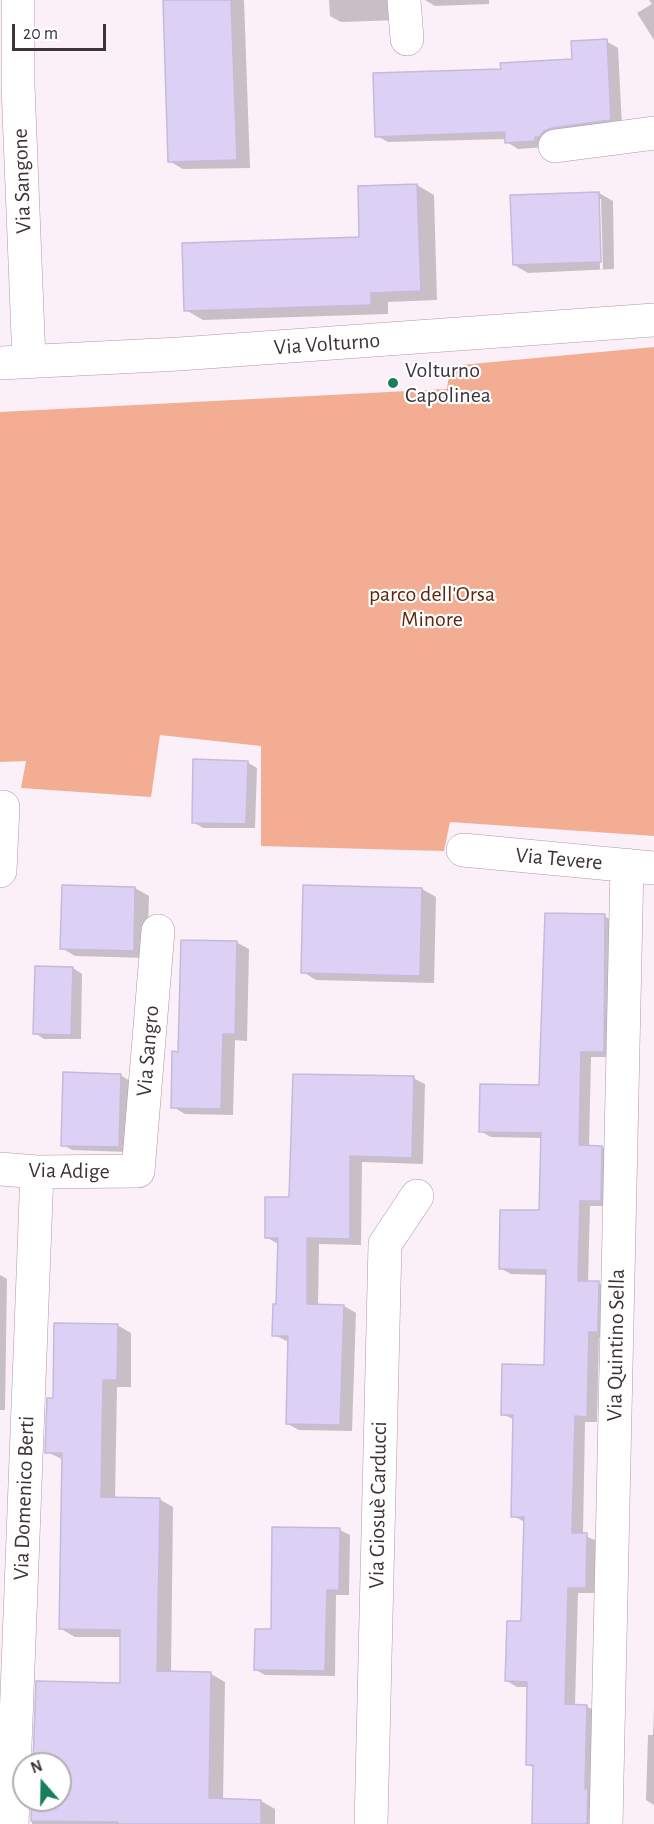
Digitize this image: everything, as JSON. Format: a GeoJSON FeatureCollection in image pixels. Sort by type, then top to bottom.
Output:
{"type":"FeatureCollection","features":[{"type":"Feature","properties":{"kind":"street","name":"Via Sangone"},"geometry":{"type":"LineString","coordinates":[[15,362],[18,0]]}},
{"type":"Feature","properties":{"kind":"street"},"geometry":{"type":"LineString","coordinates":[[404,0],[407,39]]}},
{"type":"Feature","properties":{"kind":"street"},"geometry":{"type":"LineString","coordinates":[[555,146],[654,133]]}},
{"type":"Feature","properties":{"kind":"street","name":"Via Volturno"},"geometry":{"type":"LineString","coordinates":[[15,362],[190,353],[654,320]]}},
{"type":"Feature","properties":{"kind":"street"},"geometry":{"type":"LineString","coordinates":[[0,870],[1,807]]}},
{"type":"Feature","properties":{"kind":"street","name":"Via Tevere"},"geometry":{"type":"LineString","coordinates":[[463,850],[640,866]]}},
{"type":"Feature","properties":{"kind":"street","name":"Via Quintino Sella"},"geometry":{"type":"LineString","coordinates":[[606,1824],[640,866]]}},
{"type":"Feature","properties":{"kind":"street","name":"Via Sangro"},"geometry":{"type":"LineString","coordinates":[[138,1171],[158,931]]}},
{"type":"Feature","properties":{"kind":"street","name":"Via Adige"},"geometry":{"type":"LineString","coordinates":[[0,1169],[37,1172],[138,1171]]}},
{"type":"Feature","properties":{"kind":"street","name":"Via Domenico Berti"},"geometry":{"type":"LineString","coordinates":[[12,1824],[37,1172]]}},
{"type":"Feature","properties":{"kind":"street","name":"Via Giosuè Carducci"},"geometry":{"type":"LineString","coordinates":[[371,1824],[385,1244],[417,1196]]}},
{"type":"Feature","properties":{"kind":"green space","name":"parco dell'Orsa Minore"},"geometry":{"type":"Polygon","coordinates":[[[654,347],[654,836],[450,822],[444,851],[261,846],[261,746],[160,735],[151,797],[21,788],[26,761],[0,762],[0,412],[447,389],[450,366],[654,347]]]}},
{"type":"Feature","properties":{"kind":"building"},"geometry":{"type":"Polygon","coordinates":[[[163,0],[231,0],[237,160],[168,162],[163,0]]]}},
{"type":"Feature","properties":{"kind":"building"},"geometry":{"type":"Polygon","coordinates":[[[607,39],[611,120],[552,128],[544,131],[539,137],[535,137],[535,141],[505,143],[505,132],[375,137],[373,73],[501,69],[500,63],[572,59],[571,41],[607,39]]]}},
{"type":"Feature","properties":{"kind":"building"},"geometry":{"type":"Polygon","coordinates":[[[417,184],[421,291],[371,293],[371,305],[184,311],[182,243],[359,237],[358,186],[417,184]]]}},
{"type":"Feature","properties":{"kind":"building"},"geometry":{"type":"Polygon","coordinates":[[[599,192],[601,262],[513,265],[510,195],[599,192]]]}},
{"type":"Feature","properties":{"kind":"building"},"geometry":{"type":"Polygon","coordinates":[[[193,759],[248,761],[246,824],[192,823],[193,759]]]}},
{"type":"Feature","properties":{"kind":"building"},"geometry":{"type":"Polygon","coordinates":[[[62,885],[135,887],[134,951],[60,949],[62,885]]]}},
{"type":"Feature","properties":{"kind":"building"},"geometry":{"type":"Polygon","coordinates":[[[303,885],[422,888],[420,976],[301,973],[303,885]]]}},
{"type":"Feature","properties":{"kind":"building"},"geometry":{"type":"Polygon","coordinates":[[[545,913],[605,914],[604,1052],[581,1052],[579,1145],[602,1146],[601,1201],[580,1201],[578,1281],[599,1281],[598,1332],[589,1332],[587,1417],[575,1416],[572,1533],[587,1533],[586,1588],[568,1588],[565,1704],[587,1705],[585,1789],[588,1789],[587,1824],[532,1824],[533,1765],[526,1765],[527,1682],[505,1681],[507,1621],[521,1621],[524,1517],[511,1517],[513,1415],[501,1415],[502,1364],[544,1365],[546,1270],[499,1269],[500,1210],[539,1210],[541,1133],[479,1132],[480,1084],[539,1085],[545,913]]]}},
{"type":"Feature","properties":{"kind":"building"},"geometry":{"type":"Polygon","coordinates":[[[181,940],[237,941],[235,1034],[223,1034],[221,1109],[171,1108],[172,1051],[178,1052],[181,940]]]}},
{"type":"Feature","properties":{"kind":"building"},"geometry":{"type":"Polygon","coordinates":[[[35,966],[73,967],[71,1035],[33,1034],[35,966]]]}},
{"type":"Feature","properties":{"kind":"building"},"geometry":{"type":"Polygon","coordinates":[[[63,1072],[121,1074],[119,1147],[61,1146],[63,1072]]]}},
{"type":"Feature","properties":{"kind":"building"},"geometry":{"type":"Polygon","coordinates":[[[293,1074],[414,1076],[412,1158],[350,1156],[350,1239],[307,1238],[307,1304],[344,1305],[340,1425],[286,1424],[288,1336],[272,1336],[273,1304],[276,1304],[278,1238],[265,1238],[265,1197],[289,1197],[293,1074]]]}},
{"type":"Feature","properties":{"kind":"building"},"geometry":{"type":"Polygon","coordinates":[[[54,1323],[118,1324],[117,1380],[103,1380],[101,1497],[160,1498],[157,1671],[211,1672],[209,1798],[261,1800],[261,1824],[118,1824],[118,1822],[31,1821],[31,1812],[72,1812],[72,1752],[33,1752],[36,1681],[120,1683],[120,1630],[59,1629],[62,1453],[45,1453],[47,1398],[53,1398],[54,1323]]]}},
{"type":"Feature","properties":{"kind":"building"},"geometry":{"type":"Polygon","coordinates":[[[272,1527],[340,1528],[339,1590],[327,1590],[325,1671],[254,1670],[255,1629],[271,1629],[272,1527]]]}},
{"type":"Feature","properties":{"kind":"place","name":"Volturno Capolinea"},"geometry":{"type":"Point","coordinates":[393,383]}}]}
